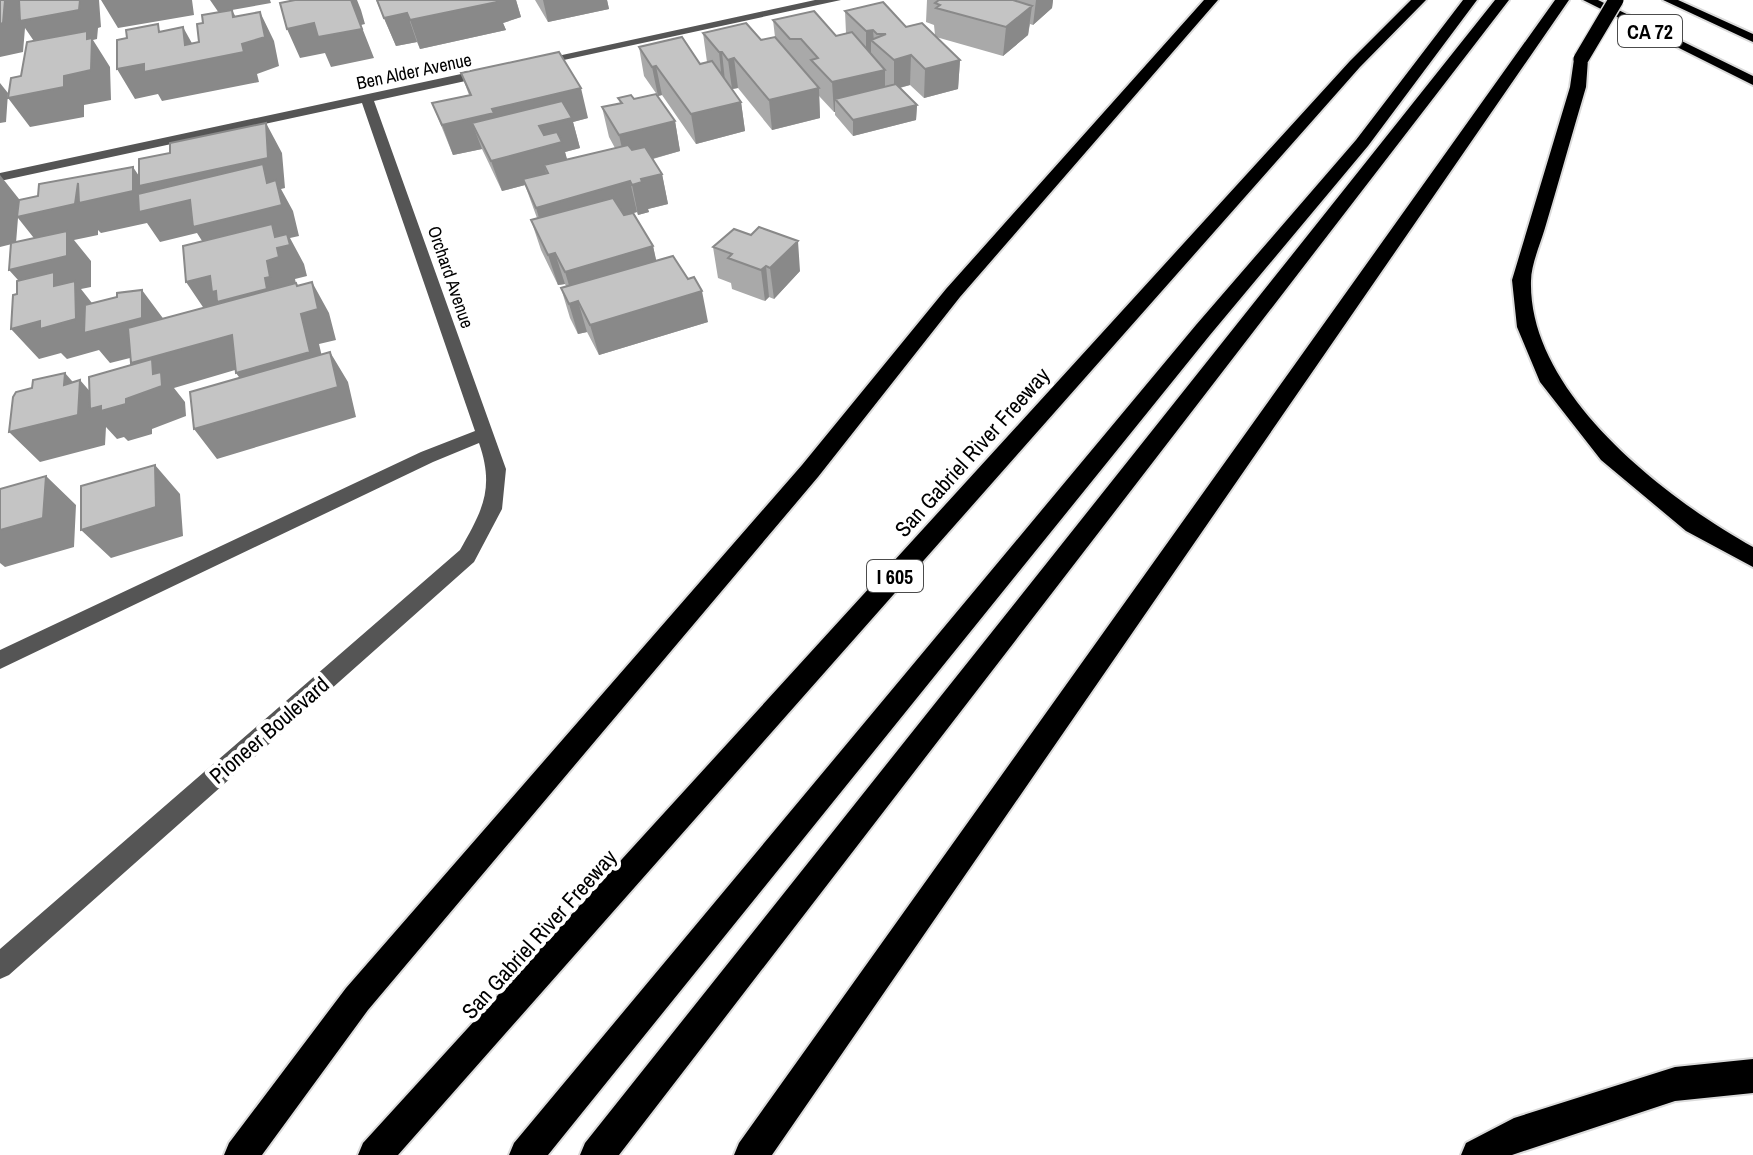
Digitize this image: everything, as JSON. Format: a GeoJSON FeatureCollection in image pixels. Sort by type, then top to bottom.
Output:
{"type":"FeatureCollection","features":[{"type":"Feature","properties":{"kind":"highway"},"geometry":{"type":"LineString","coordinates":[[241,1155],[357,999],[810,471],[953,293],[1211,0]]}},
{"type":"Feature","properties":{"kind":"highway","name":"San Gabriel River Freeway"},"geometry":{"type":"LineString","coordinates":[[375,1155],[1355,64],[1419,0]]}},
{"type":"Feature","properties":{"kind":"highway"},"geometry":{"type":"LineString","coordinates":[[526,1155],[1203,330],[1362,143],[1470,0]]}},
{"type":"Feature","properties":{"kind":"highway"},"geometry":{"type":"LineString","coordinates":[[751,1155],[1562,0]]}},
{"type":"Feature","properties":{"kind":"highway"},"geometry":{"type":"LineString","coordinates":[[1616,0],[1581,59],[1578,87],[1521,280],[1527,327],[1547,377],[1609,454],[1694,525],[1753,558]]}},
{"type":"Feature","properties":{"kind":"highway"},"geometry":{"type":"LineString","coordinates":[[597,1155],[1497,7]]}},
{"type":"Feature","properties":{"kind":"highway"},"geometry":{"type":"LineString","coordinates":[[1355,64],[1385,13]]}},
{"type":"Feature","properties":{"kind":"highway"},"geometry":{"type":"LineString","coordinates":[[1478,1155],[1514,1135],[1675,1084],[1753,1076]]}},
{"type":"Feature","properties":{"kind":"main road","name":"CA 72"},"geometry":{"type":"LineString","coordinates":[[1589,0],[1753,81]]}},
{"type":"Feature","properties":{"kind":"main road","name":"CA 72"},"geometry":{"type":"LineString","coordinates":[[1669,0],[1753,38]]}},
{"type":"Feature","properties":{"kind":"street"},"geometry":{"type":"LineString","coordinates":[[520,66],[835,0]]}},
{"type":"Feature","properties":{"kind":"street","name":"Ben Alder Avenue"},"geometry":{"type":"LineString","coordinates":[[0,177],[505,69]]}},
{"type":"Feature","properties":{"kind":"street","name":"Orchard Avenue"},"geometry":{"type":"LineString","coordinates":[[367,99],[497,469]]}},
{"type":"Feature","properties":{"kind":"street"},"geometry":{"type":"LineString","coordinates":[[0,660],[427,457],[485,434]]}},
{"type":"Feature","properties":{"kind":"street","name":"Pioneer Boulevard"},"geometry":{"type":"LineString","coordinates":[[0,966],[467,556],[493,509],[497,469]]}},
{"type":"Feature","properties":{"kind":"building"},"geometry":{"type":"Polygon","coordinates":[[[0,0],[5,0],[3,23],[0,24],[0,0]]]}},
{"type":"Feature","properties":{"kind":"building"},"geometry":{"type":"Polygon","coordinates":[[[19,0],[80,0],[79,10],[20,21],[19,0]]]}},
{"type":"Feature","properties":{"kind":"building"},"geometry":{"type":"Polygon","coordinates":[[[351,0],[362,29],[318,37],[314,23],[287,29],[280,3],[351,0]]]}},
{"type":"Feature","properties":{"kind":"building"},"geometry":{"type":"Polygon","coordinates":[[[377,0],[497,2],[410,20],[407,13],[384,18],[377,0]]]}},
{"type":"Feature","properties":{"kind":"building"},"geometry":{"type":"Polygon","coordinates":[[[939,0],[1013,0],[1032,6],[1006,27],[936,8],[940,5],[935,3],[939,0]]]}},
{"type":"Feature","properties":{"kind":"building"},"geometry":{"type":"Polygon","coordinates":[[[883,2],[906,27],[922,23],[960,60],[925,69],[911,55],[894,60],[871,40],[886,34],[866,31],[845,11],[883,2]]]}},
{"type":"Feature","properties":{"kind":"building"},"geometry":{"type":"Polygon","coordinates":[[[232,10],[233,17],[260,12],[265,37],[242,44],[244,52],[144,72],[144,64],[117,69],[117,40],[127,38],[126,30],[158,24],[159,32],[183,27],[185,45],[199,42],[197,24],[203,23],[202,15],[232,10]]]}},
{"type":"Feature","properties":{"kind":"building"},"geometry":{"type":"Polygon","coordinates":[[[814,11],[836,36],[852,32],[885,70],[832,82],[811,60],[818,58],[801,39],[790,39],[773,20],[814,11]]]}},
{"type":"Feature","properties":{"kind":"building"},"geometry":{"type":"Polygon","coordinates":[[[746,23],[761,40],[775,37],[819,88],[769,100],[734,58],[728,60],[703,33],[746,23]]]}},
{"type":"Feature","properties":{"kind":"building"},"geometry":{"type":"Polygon","coordinates":[[[87,31],[87,39],[92,38],[91,70],[64,76],[64,87],[8,98],[11,78],[21,76],[27,42],[87,31]]]}},
{"type":"Feature","properties":{"kind":"building"},"geometry":{"type":"Polygon","coordinates":[[[682,37],[700,64],[712,61],[741,102],[691,114],[639,47],[682,37]]]}},
{"type":"Feature","properties":{"kind":"building"},"geometry":{"type":"Polygon","coordinates":[[[559,52],[581,88],[492,109],[494,113],[442,125],[432,103],[471,95],[461,73],[559,52]]]}},
{"type":"Feature","properties":{"kind":"building"},"geometry":{"type":"Polygon","coordinates":[[[896,84],[917,105],[853,120],[835,99],[896,84]]]}},
{"type":"Feature","properties":{"kind":"building"},"geometry":{"type":"Polygon","coordinates":[[[656,94],[675,121],[619,135],[602,107],[622,103],[618,98],[631,95],[634,99],[656,94]]]}},
{"type":"Feature","properties":{"kind":"building"},"geometry":{"type":"Polygon","coordinates":[[[562,101],[572,118],[539,126],[544,135],[557,132],[562,142],[491,161],[472,123],[562,101]]]}},
{"type":"Feature","properties":{"kind":"building"},"geometry":{"type":"Polygon","coordinates":[[[266,123],[268,158],[139,186],[139,159],[170,153],[170,143],[266,123]]]}},
{"type":"Feature","properties":{"kind":"building"},"geometry":{"type":"Polygon","coordinates":[[[628,145],[632,150],[645,147],[662,174],[641,179],[642,182],[632,185],[630,181],[536,208],[523,179],[548,173],[544,165],[628,145]]]}},
{"type":"Feature","properties":{"kind":"building"},"geometry":{"type":"Polygon","coordinates":[[[263,164],[267,183],[276,180],[282,205],[193,227],[190,200],[139,212],[138,194],[263,164]]]}},
{"type":"Feature","properties":{"kind":"building"},"geometry":{"type":"Polygon","coordinates":[[[133,167],[133,191],[79,203],[78,183],[75,204],[17,217],[19,200],[38,196],[39,184],[133,167]]]}},
{"type":"Feature","properties":{"kind":"building"},"geometry":{"type":"Polygon","coordinates":[[[613,198],[624,215],[633,213],[653,246],[565,272],[555,253],[548,255],[531,220],[613,198]]]}},
{"type":"Feature","properties":{"kind":"building"},"geometry":{"type":"Polygon","coordinates":[[[272,224],[275,237],[287,234],[290,245],[277,248],[279,257],[267,261],[270,277],[265,278],[267,289],[217,302],[210,276],[186,282],[183,246],[272,224]]]}},
{"type":"Feature","properties":{"kind":"building"},"geometry":{"type":"Polygon","coordinates":[[[759,227],[798,241],[770,268],[766,266],[761,270],[728,258],[732,254],[713,247],[734,229],[751,235],[759,227]]]}},
{"type":"Feature","properties":{"kind":"building"},"geometry":{"type":"Polygon","coordinates":[[[67,231],[67,256],[9,270],[11,243],[67,231]]]}},
{"type":"Feature","properties":{"kind":"building"},"geometry":{"type":"Polygon","coordinates":[[[673,256],[688,279],[694,277],[702,291],[590,325],[578,301],[569,304],[561,288],[673,256]]]}},
{"type":"Feature","properties":{"kind":"building"},"geometry":{"type":"Polygon","coordinates":[[[54,272],[54,286],[75,281],[76,319],[40,329],[40,321],[11,329],[17,281],[54,272]]]}},
{"type":"Feature","properties":{"kind":"building"},"geometry":{"type":"Polygon","coordinates":[[[312,282],[318,309],[301,314],[310,352],[236,373],[232,335],[131,363],[128,328],[296,283],[297,286],[312,282]]]}},
{"type":"Feature","properties":{"kind":"building"},"geometry":{"type":"Polygon","coordinates":[[[142,290],[142,318],[84,333],[85,305],[117,297],[117,293],[142,290]]]}},
{"type":"Feature","properties":{"kind":"building"},"geometry":{"type":"Polygon","coordinates":[[[330,352],[338,387],[194,429],[190,392],[330,352]]]}},
{"type":"Feature","properties":{"kind":"building"},"geometry":{"type":"Polygon","coordinates":[[[152,359],[153,374],[161,372],[162,386],[126,399],[126,404],[101,411],[101,406],[90,409],[89,377],[152,359]]]}},
{"type":"Feature","properties":{"kind":"building"},"geometry":{"type":"Polygon","coordinates":[[[65,373],[64,385],[80,380],[78,415],[9,432],[16,392],[32,388],[33,380],[65,373]]]}},
{"type":"Feature","properties":{"kind":"building"},"geometry":{"type":"Polygon","coordinates":[[[155,465],[156,507],[81,530],[81,486],[155,465]]]}},
{"type":"Feature","properties":{"kind":"building"},"geometry":{"type":"Polygon","coordinates":[[[46,476],[43,518],[0,530],[0,489],[46,476]]]}}]}
